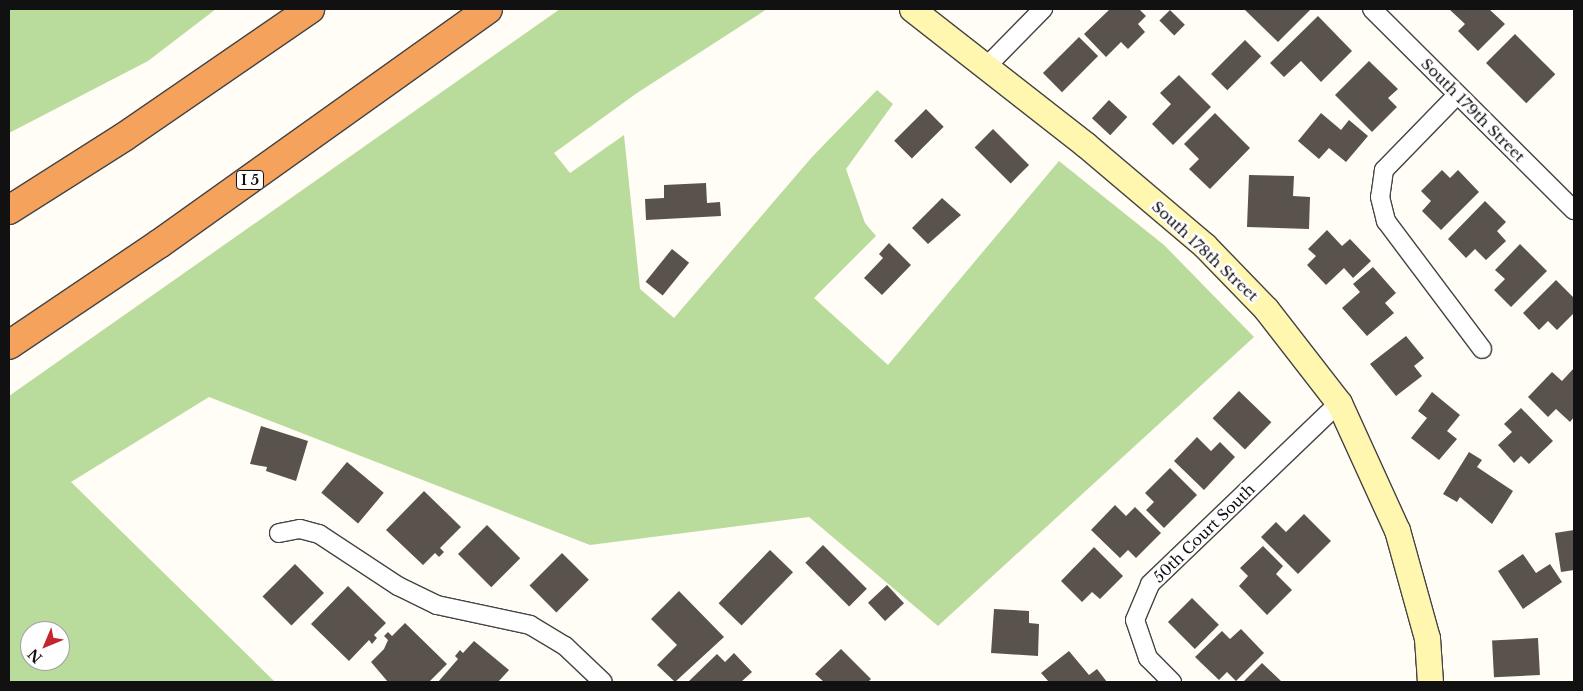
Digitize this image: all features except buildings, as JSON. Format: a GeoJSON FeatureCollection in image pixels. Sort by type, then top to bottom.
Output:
{"type":"FeatureCollection","features":[{"type":"Feature","properties":{"kind":"highway"},"geometry":{"type":"LineString","coordinates":[[9,210],[124,137],[310,9]]}},
{"type":"Feature","properties":{"kind":"highway","name":"I 5"},"geometry":{"type":"LineString","coordinates":[[9,345],[159,244],[488,9]]}},
{"type":"Feature","properties":{"kind":"street","name":"South 178th Street"},"geometry":{"type":"LineString","coordinates":[[912,9],[984,68],[1086,145],[1218,258],[1266,309],[1339,403],[1397,530],[1427,638],[1430,682]]}},
{"type":"Feature","properties":{"kind":"street"},"geometry":{"type":"LineString","coordinates":[[984,68],[1043,9]]}},
{"type":"Feature","properties":{"kind":"street","name":"South 179th Street"},"geometry":{"type":"LineString","coordinates":[[1372,9],[1574,210]]}},
{"type":"Feature","properties":{"kind":"street"},"geometry":{"type":"LineString","coordinates":[[1458,95],[1384,170],[1380,197],[1386,221],[1482,349]]}},
{"type":"Feature","properties":{"kind":"street","name":"50th Court South"},"geometry":{"type":"LineString","coordinates":[[1172,682],[1148,658],[1135,620],[1150,584],[1339,403]]}},
{"type":"Feature","properties":{"kind":"street"},"geometry":{"type":"LineString","coordinates":[[279,532],[300,529],[319,534],[422,599],[537,629],[565,646],[603,682]]}},
{"type":"Feature","properties":{"kind":"green space"},"geometry":{"type":"Polygon","coordinates":[[[9,9],[216,9],[148,61],[9,133],[9,9]]]}},
{"type":"Feature","properties":{"kind":"green space"},"geometry":{"type":"Polygon","coordinates":[[[560,9],[767,9],[637,93],[554,153],[570,173],[624,135],[640,289],[674,318],[812,157],[877,90],[893,104],[846,169],[865,223],[876,236],[814,298],[888,365],[1059,161],[1164,245],[1254,337],[938,626],[809,517],[590,545],[209,397],[71,482],[275,682],[9,682],[9,396],[560,9]]]}}]}
